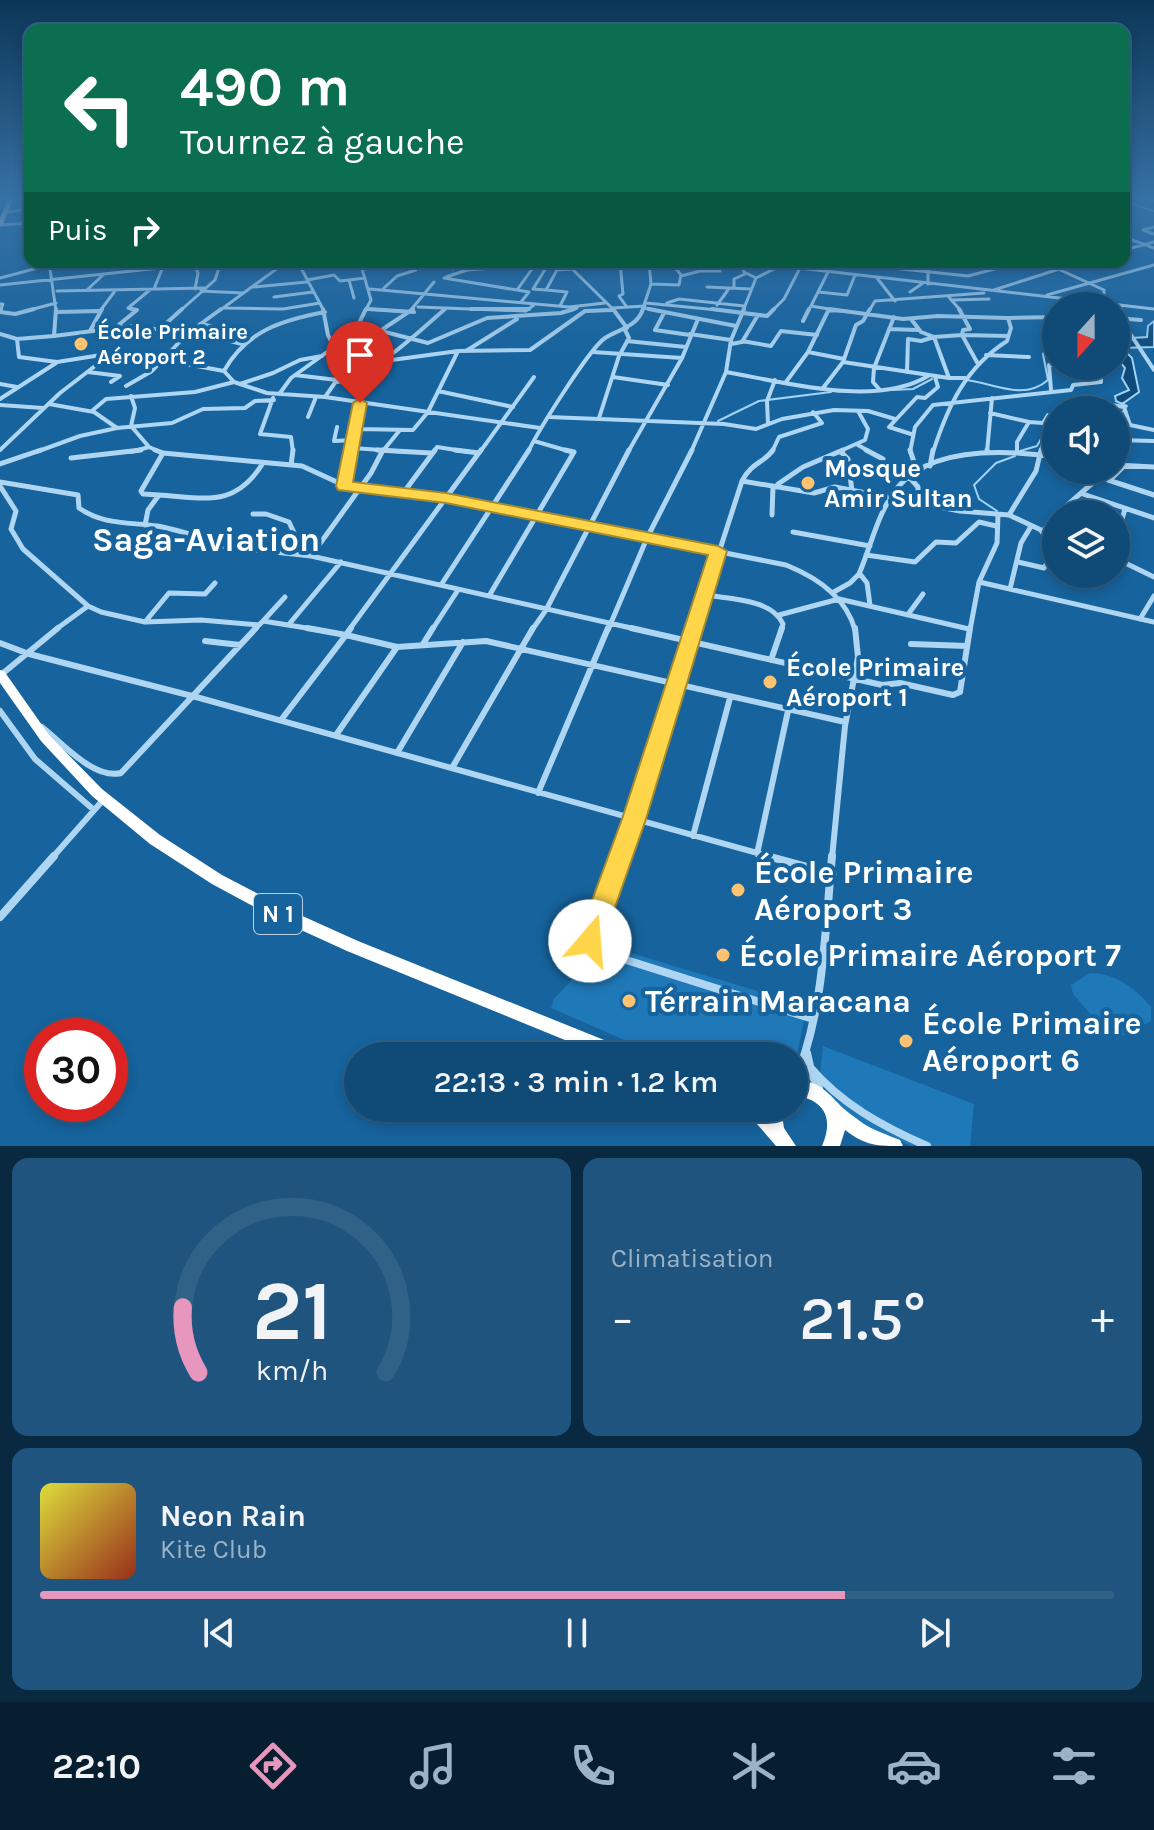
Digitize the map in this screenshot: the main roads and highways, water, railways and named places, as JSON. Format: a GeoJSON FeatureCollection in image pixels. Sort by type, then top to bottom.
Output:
{"type":"FeatureCollection","features":[{"type":"Feature","properties":{"kind":"highway","name":"N 1"},"geometry":{"type":"LineString","coordinates":[[0,675],[49,744],[99,804],[188,863],[257,904],[393,965],[588,1042]]}},
{"type":"Feature","properties":{"kind":"highway"},"geometry":{"type":"LineString","coordinates":[[808,1087],[823,1096],[834,1111],[861,1132],[894,1146]]}},
{"type":"Feature","properties":{"kind":"highway"},"geometry":{"type":"LineString","coordinates":[[831,1146],[837,1137],[834,1111]]}},
{"type":"Feature","properties":{"kind":"highway"},"geometry":{"type":"LineString","coordinates":[[767,1122],[787,1146]]}},
{"type":"Feature","properties":{"kind":"highway"},"geometry":{"type":"LineString","coordinates":[[775,1122],[776,1131]]}},
{"type":"Feature","properties":{"kind":"waterway"},"geometry":{"type":"LineString","coordinates":[[893,390],[913,389],[932,379]]}},
{"type":"Feature","properties":{"kind":"waterway"},"geometry":{"type":"LineString","coordinates":[[967,380],[1019,390],[1039,386],[1048,380]]}},
{"type":"Feature","properties":{"kind":"waterway"},"geometry":{"type":"LineString","coordinates":[[718,421],[759,401],[831,392]]}},
{"type":"Feature","properties":{"kind":"waterway"},"geometry":{"type":"LineString","coordinates":[[1020,451],[1037,446],[1042,439]]}},
{"type":"Feature","properties":{"kind":"waterway"},"geometry":{"type":"LineString","coordinates":[[997,511],[979,499],[974,485],[996,463],[1015,456]]}},
{"type":"Feature","properties":{"kind":"place","name":"École Primaire Aéroport 2"},"geometry":{"type":"Point","coordinates":[81,344]}},
{"type":"Feature","properties":{"kind":"place","name":"Mosque Amir Sultan"},"geometry":{"type":"Point","coordinates":[808,483]}},
{"type":"Feature","properties":{"kind":"place","name":"École Primaire Aéroport 1"},"geometry":{"type":"Point","coordinates":[770,682]}},
{"type":"Feature","properties":{"kind":"place","name":"École Primaire Aéroport 3"},"geometry":{"type":"Point","coordinates":[738,890]}},
{"type":"Feature","properties":{"kind":"place","name":"École Primaire Aéroport 7"},"geometry":{"type":"Point","coordinates":[723,955]}},
{"type":"Feature","properties":{"kind":"place","name":"Térrain Maracana"},"geometry":{"type":"Point","coordinates":[629,1001]}},
{"type":"Feature","properties":{"kind":"place","name":"École Primaire Aéroport 6"},"geometry":{"type":"Point","coordinates":[906,1041]}},
{"type":"Feature","properties":{"kind":"district","name":"Saga-Aviation"},"geometry":{"type":"Point","coordinates":[206,539]}}]}
